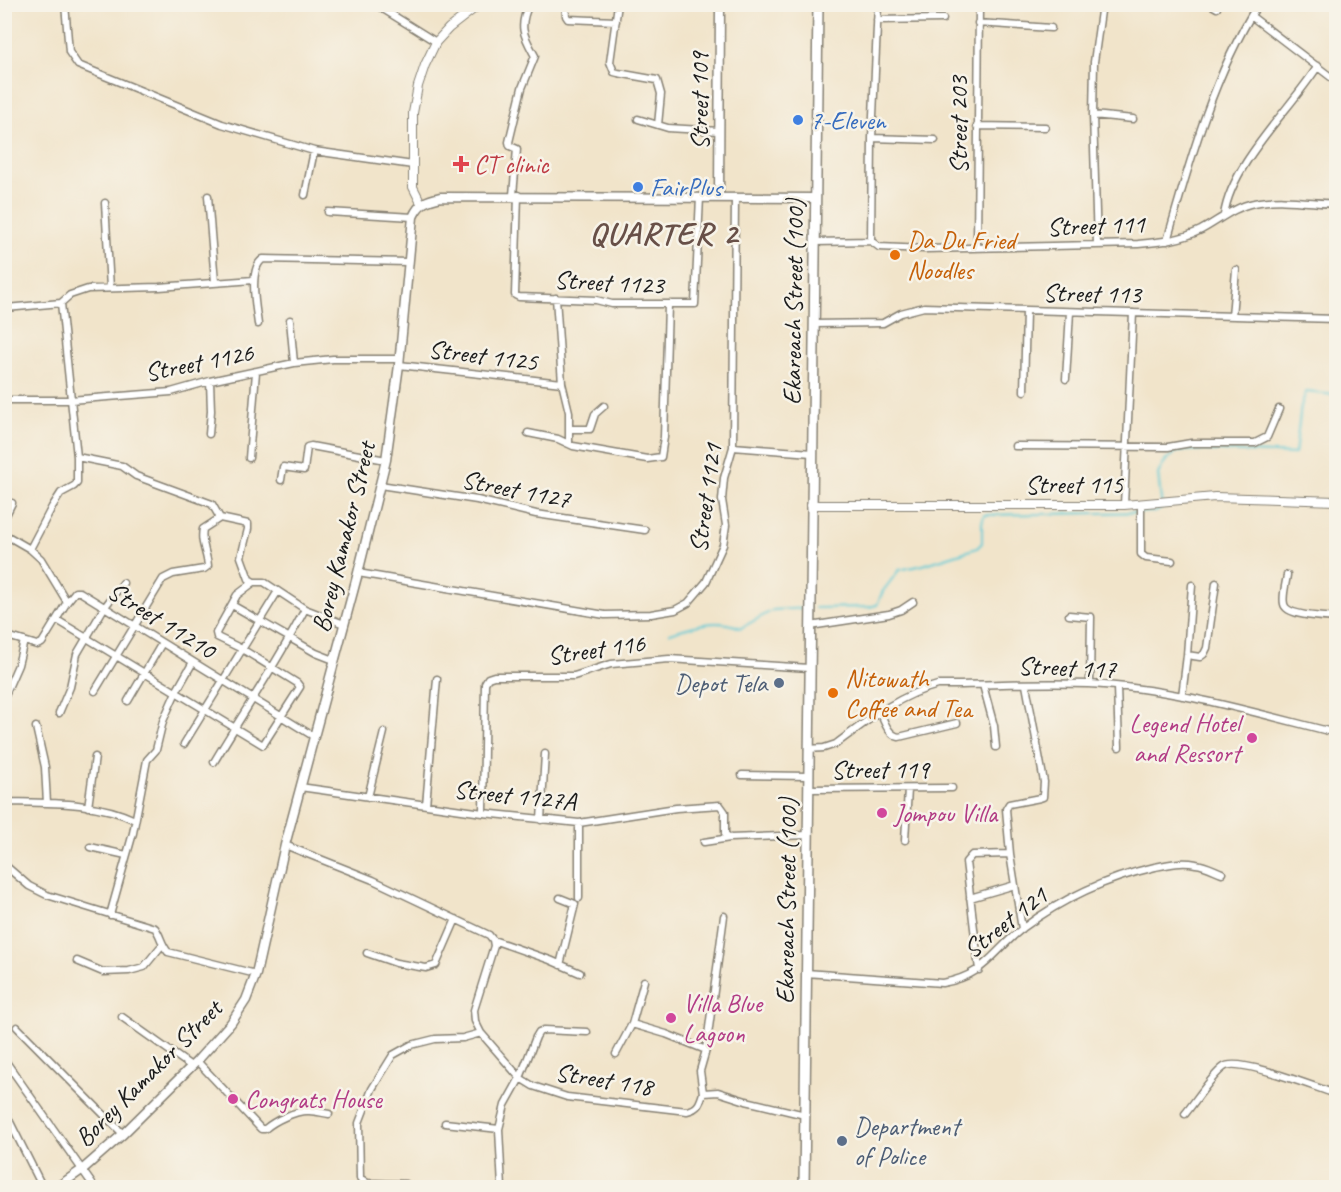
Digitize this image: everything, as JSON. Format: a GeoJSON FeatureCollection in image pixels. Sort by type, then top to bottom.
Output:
{"type":"FeatureCollection","features":[{"type":"Feature","properties":{"kind":"main road","name":"Street 109"},"geometry":{"type":"LineString","coordinates":[[719,197],[720,4]]}},
{"type":"Feature","properties":{"kind":"main road","name":"Ekareach Street (100)"},"geometry":{"type":"LineString","coordinates":[[804,1188],[818,4]]}},
{"type":"Feature","properties":{"kind":"main road"},"geometry":{"type":"LineString","coordinates":[[422,203],[441,197],[516,195],[815,198]]}},
{"type":"Feature","properties":{"kind":"main road","name":"Borey Kamakor Street"},"geometry":{"type":"LineString","coordinates":[[56,1188],[123,1134],[194,1063],[231,1023],[246,1000],[256,974],[285,845],[386,460],[400,362],[413,217],[422,203]]}},
{"type":"Feature","properties":{"kind":"street"},"geometry":{"type":"LineString","coordinates":[[65,4],[69,52],[78,65],[222,124],[314,151],[413,165]]}},
{"type":"Feature","properties":{"kind":"street"},"geometry":{"type":"LineString","coordinates":[[375,4],[435,42]]}},
{"type":"Feature","properties":{"kind":"street"},"geometry":{"type":"LineString","coordinates":[[422,203],[412,187],[413,113],[425,65],[435,42],[480,4]]}},
{"type":"Feature","properties":{"kind":"street","name":"Street 1123"},"geometry":{"type":"LineString","coordinates":[[529,4],[525,14],[523,32],[535,56],[522,88],[509,142],[510,146],[517,149],[515,295],[596,300],[602,303],[695,304],[700,197]]}},
{"type":"Feature","properties":{"kind":"street"},"geometry":{"type":"LineString","coordinates":[[565,4],[568,19],[616,21]]}},
{"type":"Feature","properties":{"kind":"street"},"geometry":{"type":"LineString","coordinates":[[618,4],[611,68],[614,72],[657,80],[661,94],[658,125]]}},
{"type":"Feature","properties":{"kind":"street"},"geometry":{"type":"LineString","coordinates":[[871,242],[872,138],[878,4]]}},
{"type":"Feature","properties":{"kind":"street","name":"Street 203"},"geometry":{"type":"LineString","coordinates":[[977,247],[976,126],[979,4]]}},
{"type":"Feature","properties":{"kind":"street"},"geometry":{"type":"LineString","coordinates":[[1097,245],[1093,115],[1094,62],[1102,4]]}},
{"type":"Feature","properties":{"kind":"street"},"geometry":{"type":"LineString","coordinates":[[1210,4],[1217,8]]}},
{"type":"Feature","properties":{"kind":"street"},"geometry":{"type":"LineString","coordinates":[[1167,241],[1190,161],[1221,76],[1258,4]]}},
{"type":"Feature","properties":{"kind":"street"},"geometry":{"type":"LineString","coordinates":[[1251,16],[1336,81]]}},
{"type":"Feature","properties":{"kind":"street"},"geometry":{"type":"LineString","coordinates":[[878,20],[943,19]]}},
{"type":"Feature","properties":{"kind":"street"},"geometry":{"type":"LineString","coordinates":[[978,23],[1051,28]]}},
{"type":"Feature","properties":{"kind":"street"},"geometry":{"type":"LineString","coordinates":[[1224,215],[1227,199],[1238,177],[1262,141],[1303,90],[1318,66]]}},
{"type":"Feature","properties":{"kind":"street"},"geometry":{"type":"LineString","coordinates":[[1093,115],[1133,119]]}},
{"type":"Feature","properties":{"kind":"street"},"geometry":{"type":"LineString","coordinates":[[638,119],[680,129],[719,131]]}},
{"type":"Feature","properties":{"kind":"street"},"geometry":{"type":"LineString","coordinates":[[976,126],[1045,128]]}},
{"type":"Feature","properties":{"kind":"street"},"geometry":{"type":"LineString","coordinates":[[872,138],[934,140]]}},
{"type":"Feature","properties":{"kind":"street"},"geometry":{"type":"LineString","coordinates":[[305,195],[314,151]]}},
{"type":"Feature","properties":{"kind":"street"},"geometry":{"type":"LineString","coordinates":[[208,196],[215,282]]}},
{"type":"Feature","properties":{"kind":"street","name":"Street 1121"},"geometry":{"type":"LineString","coordinates":[[358,573],[605,615],[651,614],[675,610],[688,603],[706,582],[716,564],[723,545],[726,525],[722,500],[724,478],[733,447],[735,197]]}},
{"type":"Feature","properties":{"kind":"street","name":"Street 111"},"geometry":{"type":"LineString","coordinates":[[815,242],[871,242],[879,247],[925,249],[1167,241],[1201,230],[1224,215],[1253,203],[1270,201],[1336,204]]}},
{"type":"Feature","properties":{"kind":"street"},"geometry":{"type":"LineString","coordinates":[[105,203],[110,288]]}},
{"type":"Feature","properties":{"kind":"street"},"geometry":{"type":"LineString","coordinates":[[328,212],[413,217]]}},
{"type":"Feature","properties":{"kind":"street"},"geometry":{"type":"LineString","coordinates":[[258,324],[254,280],[258,262],[263,259],[408,262]]}},
{"type":"Feature","properties":{"kind":"street"},"geometry":{"type":"LineString","coordinates":[[1232,316],[1236,270]]}},
{"type":"Feature","properties":{"kind":"street"},"geometry":{"type":"LineString","coordinates":[[6,308],[61,303],[70,295],[88,289],[159,287],[254,280]]}},
{"type":"Feature","properties":{"kind":"street"},"geometry":{"type":"LineString","coordinates":[[556,298],[562,383],[569,412],[569,444]]}},
{"type":"Feature","properties":{"kind":"street"},"geometry":{"type":"LineString","coordinates":[[30,549],[61,493],[77,483],[77,457],[61,303]]}},
{"type":"Feature","properties":{"kind":"street"},"geometry":{"type":"LineString","coordinates":[[528,433],[558,439],[573,446],[647,459],[661,457],[664,437],[668,305]]}},
{"type":"Feature","properties":{"kind":"street","name":"Street 113"},"geometry":{"type":"LineString","coordinates":[[814,324],[882,323],[901,313],[924,307],[1336,320]]}},
{"type":"Feature","properties":{"kind":"street"},"geometry":{"type":"LineString","coordinates":[[1024,391],[1026,311]]}},
{"type":"Feature","properties":{"kind":"street"},"geometry":{"type":"LineString","coordinates":[[1066,379],[1070,312]]}},
{"type":"Feature","properties":{"kind":"street"},"geometry":{"type":"LineString","coordinates":[[1124,505],[1133,313]]}},
{"type":"Feature","properties":{"kind":"street"},"geometry":{"type":"LineString","coordinates":[[290,320],[294,363]]}},
{"type":"Feature","properties":{"kind":"street","name":"Street 1126"},"geometry":{"type":"LineString","coordinates":[[4,400],[70,400],[171,392],[294,363],[333,360],[400,362]]}},
{"type":"Feature","properties":{"kind":"street","name":"Street 1125"},"geometry":{"type":"LineString","coordinates":[[400,362],[562,383]]}},
{"type":"Feature","properties":{"kind":"street"},"geometry":{"type":"LineString","coordinates":[[249,458],[256,372]]}},
{"type":"Feature","properties":{"kind":"street"},"geometry":{"type":"LineString","coordinates":[[209,434],[212,411],[210,381]]}},
{"type":"Feature","properties":{"kind":"street"},"geometry":{"type":"LineString","coordinates":[[569,429],[590,429],[595,414],[604,406]]}},
{"type":"Feature","properties":{"kind":"street"},"geometry":{"type":"LineString","coordinates":[[1015,446],[1126,447],[1262,441],[1267,437],[1279,409]]}},
{"type":"Feature","properties":{"kind":"street"},"geometry":{"type":"LineString","coordinates":[[280,480],[283,466],[304,470],[306,453],[308,447],[311,446],[386,460]]}},
{"type":"Feature","properties":{"kind":"street"},"geometry":{"type":"LineString","coordinates":[[733,447],[812,453]]}},
{"type":"Feature","properties":{"kind":"street"},"geometry":{"type":"LineString","coordinates":[[77,457],[122,466],[136,476],[212,504],[220,518]]}},
{"type":"Feature","properties":{"kind":"street","name":"Street 1127"},"geometry":{"type":"LineString","coordinates":[[380,485],[477,500],[536,514],[645,530]]}},
{"type":"Feature","properties":{"kind":"street","name":"Street 115"},"geometry":{"type":"LineString","coordinates":[[811,505],[1124,505],[1215,497],[1336,501]]}},
{"type":"Feature","properties":{"kind":"street"},"geometry":{"type":"LineString","coordinates":[[4,519],[12,503]]}},
{"type":"Feature","properties":{"kind":"street"},"geometry":{"type":"LineString","coordinates":[[1141,504],[1141,554],[1146,558],[1172,561]]}},
{"type":"Feature","properties":{"kind":"street"},"geometry":{"type":"LineString","coordinates":[[95,691],[166,576],[208,566],[201,544],[203,529],[220,518],[248,524],[249,529],[241,558],[249,579],[254,582]]}},
{"type":"Feature","properties":{"kind":"street"},"geometry":{"type":"LineString","coordinates":[[4,534],[30,549],[41,560],[67,602]]}},
{"type":"Feature","properties":{"kind":"street"},"geometry":{"type":"LineString","coordinates":[[1287,575],[1283,603],[1286,609],[1294,613],[1336,618]]}},
{"type":"Feature","properties":{"kind":"street"},"geometry":{"type":"LineString","coordinates":[[57,620],[263,746],[300,687],[297,682],[217,637],[216,633],[241,590],[254,582],[264,582],[305,609],[344,624]]}},
{"type":"Feature","properties":{"kind":"street"},"geometry":{"type":"LineString","coordinates":[[59,713],[70,687],[73,664],[104,608],[123,583]]}},
{"type":"Feature","properties":{"kind":"street"},"geometry":{"type":"LineString","coordinates":[[1187,655],[1200,657],[1204,654],[1216,583]]}},
{"type":"Feature","properties":{"kind":"street"},"geometry":{"type":"LineString","coordinates":[[1182,696],[1192,585]]}},
{"type":"Feature","properties":{"kind":"street"},"geometry":{"type":"LineString","coordinates":[[184,744],[278,591]]}},
{"type":"Feature","properties":{"kind":"street","name":"Street 11210"},"geometry":{"type":"LineString","coordinates":[[24,641],[37,645],[42,643],[67,602],[75,592],[80,592],[313,736]]}},
{"type":"Feature","properties":{"kind":"street"},"geometry":{"type":"LineString","coordinates":[[810,621],[889,614],[913,602]]}},
{"type":"Feature","properties":{"kind":"street"},"geometry":{"type":"LineString","coordinates":[[232,605],[316,654],[334,660]]}},
{"type":"Feature","properties":{"kind":"street"},"geometry":{"type":"LineString","coordinates":[[214,762],[290,639],[305,609]]}},
{"type":"Feature","properties":{"kind":"street"},"geometry":{"type":"LineString","coordinates":[[1069,615],[1090,617],[1090,684]]}},
{"type":"Feature","properties":{"kind":"street"},"geometry":{"type":"LineString","coordinates":[[4,635],[24,641],[18,665],[4,697]]}},
{"type":"Feature","properties":{"kind":"street"},"geometry":{"type":"LineString","coordinates":[[128,701],[162,643]]}},
{"type":"Feature","properties":{"kind":"street","name":"Street 116"},"geometry":{"type":"LineString","coordinates":[[483,813],[485,683],[488,678],[494,676],[574,676],[611,664],[669,659],[809,668]]}},
{"type":"Feature","properties":{"kind":"street"},"geometry":{"type":"LineString","coordinates":[[110,915],[135,820],[147,760],[156,750],[163,721],[193,662]]}},
{"type":"Feature","properties":{"kind":"street"},"geometry":{"type":"LineString","coordinates":[[426,805],[437,679]]}},
{"type":"Feature","properties":{"kind":"street","name":"Street 117"},"geometry":{"type":"LineString","coordinates":[[808,749],[824,748],[836,744],[902,698],[938,685],[1090,684],[1117,687],[1182,696],[1336,733]]}},
{"type":"Feature","properties":{"kind":"street"},"geometry":{"type":"LineString","coordinates":[[982,685],[994,726],[996,747]]}},
{"type":"Feature","properties":{"kind":"street"},"geometry":{"type":"LineString","coordinates":[[1022,929],[1010,854],[1006,806],[1043,797],[1045,792],[1026,685]]}},
{"type":"Feature","properties":{"kind":"street"},"geometry":{"type":"LineString","coordinates":[[1117,687],[1119,747]]}},
{"type":"Feature","properties":{"kind":"street"},"geometry":{"type":"LineString","coordinates":[[880,712],[893,736],[899,737],[957,723]]}},
{"type":"Feature","properties":{"kind":"street"},"geometry":{"type":"LineString","coordinates":[[36,727],[45,767],[47,803]]}},
{"type":"Feature","properties":{"kind":"street"},"geometry":{"type":"LineString","coordinates":[[368,797],[384,732]]}},
{"type":"Feature","properties":{"kind":"street"},"geometry":{"type":"LineString","coordinates":[[541,820],[545,754]]}},
{"type":"Feature","properties":{"kind":"street"},"geometry":{"type":"LineString","coordinates":[[88,807],[95,757]]}},
{"type":"Feature","properties":{"kind":"street"},"geometry":{"type":"LineString","coordinates":[[742,775],[808,776]]}},
{"type":"Feature","properties":{"kind":"street","name":"Street 1127A"},"geometry":{"type":"LineString","coordinates":[[300,787],[483,813],[579,823],[676,808],[720,805],[725,812],[725,834],[730,838]]}},
{"type":"Feature","properties":{"kind":"street","name":"Street 119"},"geometry":{"type":"LineString","coordinates":[[808,789],[952,788]]}},
{"type":"Feature","properties":{"kind":"street"},"geometry":{"type":"LineString","coordinates":[[904,840],[908,789]]}},
{"type":"Feature","properties":{"kind":"street"},"geometry":{"type":"LineString","coordinates":[[4,802],[88,807],[115,812],[135,820]]}},
{"type":"Feature","properties":{"kind":"street"},"geometry":{"type":"LineString","coordinates":[[579,823],[579,898]]}},
{"type":"Feature","properties":{"kind":"street"},"geometry":{"type":"LineString","coordinates":[[704,842],[737,836],[808,835]]}},
{"type":"Feature","properties":{"kind":"street"},"geometry":{"type":"LineString","coordinates":[[285,845],[373,879],[489,935],[493,940],[494,946],[474,1010],[480,1034],[463,1038],[435,1039],[411,1045],[393,1055],[372,1089],[359,1123],[360,1178],[367,1183],[406,1184],[411,1188]]}},
{"type":"Feature","properties":{"kind":"street"},"geometry":{"type":"LineString","coordinates":[[90,847],[126,855]]}},
{"type":"Feature","properties":{"kind":"street"},"geometry":{"type":"LineString","coordinates":[[980,970],[966,862],[972,855],[1010,854]]}},
{"type":"Feature","properties":{"kind":"street","name":"Street 121"},"geometry":{"type":"LineString","coordinates":[[806,974],[942,983],[957,980],[980,970],[1022,929],[1064,900],[1098,884],[1128,873],[1177,863],[1196,864],[1222,873]]}},
{"type":"Feature","properties":{"kind":"street"},"geometry":{"type":"LineString","coordinates":[[7,867],[29,886],[47,895],[155,928],[160,935],[162,945],[168,952],[256,974]]}},
{"type":"Feature","properties":{"kind":"street"},"geometry":{"type":"LineString","coordinates":[[970,898],[1015,885]]}},
{"type":"Feature","properties":{"kind":"street"},"geometry":{"type":"LineString","coordinates":[[560,898],[575,904],[560,965]]}},
{"type":"Feature","properties":{"kind":"street"},"geometry":{"type":"LineString","coordinates":[[724,916],[706,1050],[700,1071],[703,1093],[730,1094],[746,1101],[805,1115]]}},
{"type":"Feature","properties":{"kind":"street"},"geometry":{"type":"LineString","coordinates":[[367,953],[396,963],[431,967],[436,965],[456,919]]}},
{"type":"Feature","properties":{"kind":"street"},"geometry":{"type":"LineString","coordinates":[[493,940],[580,974]]}},
{"type":"Feature","properties":{"kind":"street"},"geometry":{"type":"LineString","coordinates":[[76,961],[103,972],[129,971],[144,967],[162,945]]}},
{"type":"Feature","properties":{"kind":"street"},"geometry":{"type":"LineString","coordinates":[[616,1054],[632,1024],[644,981]]}},
{"type":"Feature","properties":{"kind":"street"},"geometry":{"type":"LineString","coordinates":[[122,1017],[194,1063],[261,1129],[265,1129],[272,1122],[308,1110],[329,1114]]}},
{"type":"Feature","properties":{"kind":"street"},"geometry":{"type":"LineString","coordinates":[[632,1024],[666,1034],[706,1050]]}},
{"type":"Feature","properties":{"kind":"street"},"geometry":{"type":"LineString","coordinates":[[17,1027],[123,1134]]}},
{"type":"Feature","properties":{"kind":"street"},"geometry":{"type":"LineString","coordinates":[[502,1188],[500,1129],[505,1105],[520,1078],[540,1032],[553,1030],[587,1032]]}},
{"type":"Feature","properties":{"kind":"street","name":"Street 118"},"geometry":{"type":"LineString","coordinates":[[480,1034],[520,1078],[533,1086],[567,1097],[687,1111],[694,1110],[700,1104],[703,1093]]}},
{"type":"Feature","properties":{"kind":"street"},"geometry":{"type":"LineString","coordinates":[[4,1059],[95,1188]]}},
{"type":"Feature","properties":{"kind":"street"},"geometry":{"type":"LineString","coordinates":[[1185,1114],[1228,1064],[1253,1067],[1336,1094]]}},
{"type":"Feature","properties":{"kind":"street"},"geometry":{"type":"LineString","coordinates":[[4,1110],[43,1188]]}},
{"type":"Feature","properties":{"kind":"street"},"geometry":{"type":"LineString","coordinates":[[445,1123],[500,1129]]}},
{"type":"Feature","properties":{"kind":"street"},"geometry":{"type":"LineString","coordinates":[[420,1188],[434,1188]]}},
{"type":"Feature","properties":{"kind":"waterway"},"geometry":{"type":"LineString","coordinates":[[815,608],[877,605],[883,591],[899,570],[977,548],[982,543],[984,515],[1156,512],[1162,508],[1158,474],[1166,460],[1176,452],[1195,450],[1295,454],[1301,406],[1306,392],[1336,395]]}},
{"type":"Feature","properties":{"kind":"waterway"},"geometry":{"type":"LineString","coordinates":[[670,633],[697,625],[714,623],[741,628],[773,610],[809,608]]}},
{"type":"Feature","properties":{"kind":"place","name":"7-Eleven"},"geometry":{"type":"Point","coordinates":[798,120]}},
{"type":"Feature","properties":{"kind":"place","name":"CT clinic"},"geometry":{"type":"Point","coordinates":[461,164]}},
{"type":"Feature","properties":{"kind":"place","name":"FairPlus"},"geometry":{"type":"Point","coordinates":[638,187]}},
{"type":"Feature","properties":{"kind":"place","name":"Da Du Fried Noodles"},"geometry":{"type":"Point","coordinates":[895,255]}},
{"type":"Feature","properties":{"kind":"place","name":"Depot Tela"},"geometry":{"type":"Point","coordinates":[779,683]}},
{"type":"Feature","properties":{"kind":"place","name":"Nitowath Coffee and Tea"},"geometry":{"type":"Point","coordinates":[833,693]}},
{"type":"Feature","properties":{"kind":"place","name":"Legend Hotel and Ressort"},"geometry":{"type":"Point","coordinates":[1252,738]}},
{"type":"Feature","properties":{"kind":"place","name":"Jompou Villa"},"geometry":{"type":"Point","coordinates":[882,813]}},
{"type":"Feature","properties":{"kind":"place","name":"Villa Blue Lagoon"},"geometry":{"type":"Point","coordinates":[671,1018]}},
{"type":"Feature","properties":{"kind":"place","name":"Congrats House"},"geometry":{"type":"Point","coordinates":[233,1099]}},
{"type":"Feature","properties":{"kind":"place","name":"Department of Police"},"geometry":{"type":"Point","coordinates":[842,1141]}},
{"type":"Feature","properties":{"kind":"district","name":"QUARTER 2"},"geometry":{"type":"Point","coordinates":[664,233]}}]}
